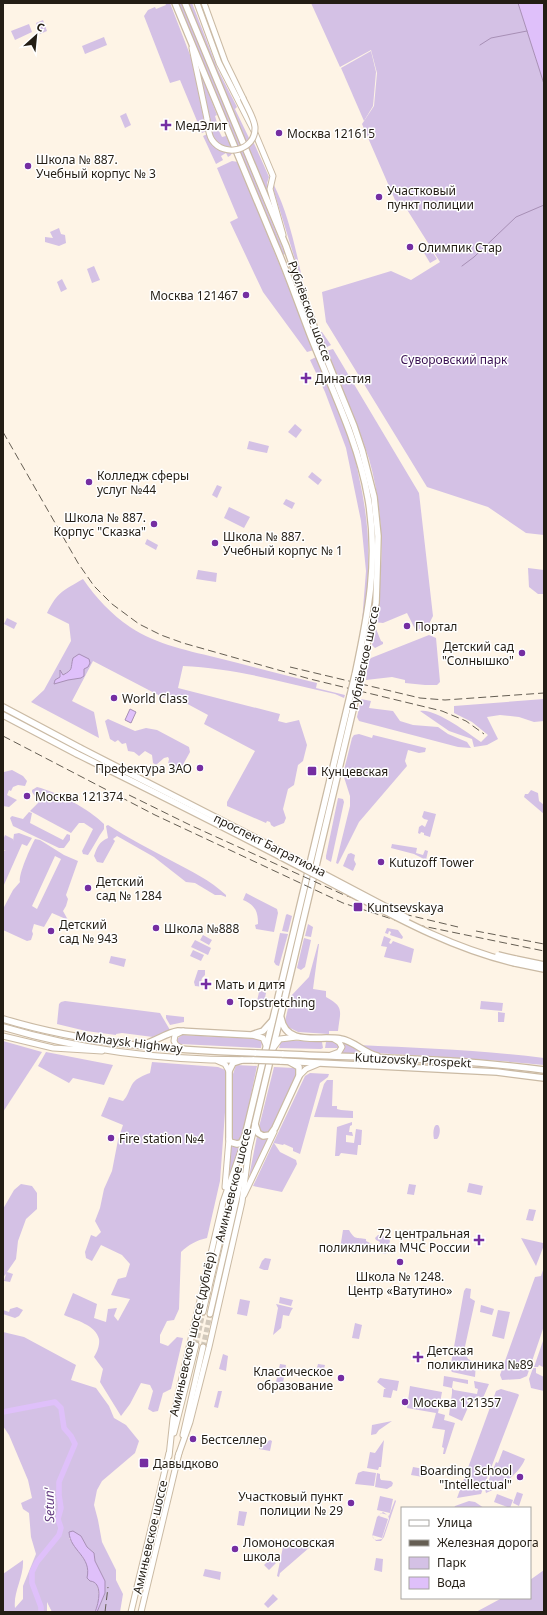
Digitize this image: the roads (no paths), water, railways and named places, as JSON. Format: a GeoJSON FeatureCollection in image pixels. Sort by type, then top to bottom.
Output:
{"type":"FeatureCollection","features":[{"type":"Feature","properties":{"kind":"main road","name":"Рублёвское шоссе"},"geometry":{"type":"LineString","coordinates":[[175,3],[276,245],[311,337],[349,429],[356,451],[368,498],[372,536],[372,573],[369,609],[358,676]]}},
{"type":"Feature","properties":{"kind":"main road","name":"Рублёвское шоссе"},"geometry":{"type":"LineString","coordinates":[[184,3],[286,246],[317,335],[354,426],[374,497],[378,536],[376,603],[264,1057]]}},
{"type":"Feature","properties":{"kind":"main road"},"geometry":{"type":"LineString","coordinates":[[197,3],[220,63],[255,133],[273,176],[270,189],[286,246]]}},
{"type":"Feature","properties":{"kind":"main road"},"geometry":{"type":"LineString","coordinates":[[191,43],[209,132],[213,141],[220,147],[226,150],[238,150],[250,142],[255,130],[253,121],[225,61],[204,3]]}},
{"type":"Feature","properties":{"kind":"main road","name":"Рублёвское шоссе"},"geometry":{"type":"LineString","coordinates":[[267,1075],[353,696]]}},
{"type":"Feature","properties":{"kind":"main road","name":"проспект Багратиона"},"geometry":{"type":"LineString","coordinates":[[3,707],[414,922],[478,948],[515,961],[544,964]]}},
{"type":"Feature","properties":{"kind":"main road","name":"проспект Багратиона"},"geometry":{"type":"LineString","coordinates":[[3,715],[77,754],[241,835],[412,925],[476,952],[544,969]]}},
{"type":"Feature","properties":{"kind":"main road"},"geometry":{"type":"LineString","coordinates":[[280,1016],[286,1031],[299,1037]]}},
{"type":"Feature","properties":{"kind":"main road"},"geometry":{"type":"LineString","coordinates":[[251,1035],[266,1028],[274,1018]]}},
{"type":"Feature","properties":{"kind":"main road","name":"Mozhaysk Highway"},"geometry":{"type":"LineString","coordinates":[[3,1019],[82,1038],[134,1046],[282,1054]]}},
{"type":"Feature","properties":{"kind":"main road","name":"Mozhaysk Highway"},"geometry":{"type":"LineString","coordinates":[[3,1027],[51,1039],[113,1051],[211,1059],[290,1062]]}},
{"type":"Feature","properties":{"kind":"main road"},"geometry":{"type":"LineString","coordinates":[[183,1031],[176,1035],[174,1041],[176,1046],[186,1050]]}},
{"type":"Feature","properties":{"kind":"main road"},"geometry":{"type":"LineString","coordinates":[[134,1046],[152,1042],[173,1032],[183,1031],[251,1035],[266,1040],[267,1047]]}},
{"type":"Feature","properties":{"kind":"main road"},"geometry":{"type":"LineString","coordinates":[[3,1036],[53,1048],[113,1051]]}},
{"type":"Feature","properties":{"kind":"main road"},"geometry":{"type":"LineString","coordinates":[[273,1048],[280,1039],[299,1037],[347,1040],[370,1054],[395,1059]]}},
{"type":"Feature","properties":{"kind":"main road"},"geometry":{"type":"LineString","coordinates":[[324,1056],[337,1053],[341,1049],[341,1044],[339,1042],[331,1039]]}},
{"type":"Feature","properties":{"kind":"main road","name":"Kutuzovsky Prospekt"},"geometry":{"type":"LineString","coordinates":[[282,1054],[498,1065],[544,1070]]}},
{"type":"Feature","properties":{"kind":"main road","name":"Аминьевское шоссе"},"geometry":{"type":"LineString","coordinates":[[203,1312],[264,1057]]}},
{"type":"Feature","properties":{"kind":"main road"},"geometry":{"type":"LineString","coordinates":[[211,1059],[224,1063],[229,1070]]}},
{"type":"Feature","properties":{"kind":"main road"},"geometry":{"type":"LineString","coordinates":[[223,1202],[229,1139],[229,1070],[233,1063],[242,1060]]}},
{"type":"Feature","properties":{"kind":"main road"},"geometry":{"type":"LineString","coordinates":[[290,1062],[299,1067],[299,1076]]}},
{"type":"Feature","properties":{"kind":"main road","name":"Kutuzovsky Prospekt"},"geometry":{"type":"LineString","coordinates":[[290,1062],[490,1072],[544,1078]]}},
{"type":"Feature","properties":{"kind":"main road"},"geometry":{"type":"LineString","coordinates":[[242,1202],[299,1076],[307,1068],[320,1063]]}},
{"type":"Feature","properties":{"kind":"main road","name":"Аминьевское шоссе"},"geometry":{"type":"LineString","coordinates":[[210,1314],[267,1075]]}},
{"type":"Feature","properties":{"kind":"main road"},"geometry":{"type":"LineString","coordinates":[[255,1124],[258,1133],[263,1136],[270,1135],[276,1128]]}},
{"type":"Feature","properties":{"kind":"main road"},"geometry":{"type":"LineString","coordinates":[[229,1139],[230,1142],[237,1144],[241,1143],[245,1136]]}},
{"type":"Feature","properties":{"kind":"main road","name":"Аминьевское шоссе (дублёр)"},"geometry":{"type":"LineString","coordinates":[[169,1456],[173,1419],[180,1386],[223,1202],[243,1145]]}},
{"type":"Feature","properties":{"kind":"main road","name":"Аминьевское шоссе (дублёр)"},"geometry":{"type":"LineString","coordinates":[[178,1456],[190,1422],[242,1202],[249,1148]]}},
{"type":"Feature","properties":{"kind":"main road","name":"Аминьевское шоссе"},"geometry":{"type":"LineString","coordinates":[[132,1612],[196,1345]]}},
{"type":"Feature","properties":{"kind":"main road","name":"Аминьевское шоссе"},"geometry":{"type":"LineString","coordinates":[[141,1612],[203,1347]]}},
{"type":"Feature","properties":{"kind":"water"},"geometry":{"type":"Polygon","coordinates":[[[518,3],[544,3],[544,84],[518,3]]]}},
{"type":"Feature","properties":{"kind":"water"},"geometry":{"type":"Polygon","coordinates":[[[79,654],[89,659],[90,663],[88,667],[84,669],[84,676],[54,684],[55,680],[60,677],[60,670],[63,675],[69,671],[73,658],[79,654]]]}},
{"type":"Feature","properties":{"kind":"water"},"geometry":{"type":"Polygon","coordinates":[[[130,709],[136,712],[131,723],[125,720],[130,709]]]}},
{"type":"Feature","properties":{"kind":"water"},"geometry":{"type":"Polygon","coordinates":[[[73,1531],[81,1536],[87,1547],[94,1553],[95,1561],[105,1581],[105,1593],[97,1612],[95,1612],[99,1594],[97,1585],[87,1578],[88,1570],[84,1559],[70,1539],[69,1532],[73,1531]]]}},
{"type":"Feature","properties":{"kind":"waterway"},"geometry":{"type":"LineString","coordinates":[[480,45],[491,38],[527,31]]}},
{"type":"Feature","properties":{"kind":"waterway"},"geometry":{"type":"LineString","coordinates":[[462,266],[474,257],[516,217],[544,205]]}},
{"type":"Feature","properties":{"kind":"waterway","name":"Setun'"},"geometry":{"type":"LineString","coordinates":[[3,1412],[55,1402],[61,1408],[64,1428],[71,1436],[75,1444],[59,1482],[61,1508],[58,1519],[61,1528],[59,1535],[37,1562],[32,1572],[32,1583],[41,1607],[41,1612]]}},
{"type":"Feature","properties":{"kind":"tunnel"},"geometry":{"type":"LineString","coordinates":[[196,1345],[203,1312]]}},
{"type":"Feature","properties":{"kind":"tunnel"},"geometry":{"type":"LineString","coordinates":[[203,1347],[210,1314]]}},
{"type":"Feature","properties":{"kind":"railway"},"geometry":{"type":"LineString","coordinates":[[3,432],[78,563],[94,586],[112,604],[139,624],[161,635],[183,643],[310,679],[442,711],[466,721],[484,734]]}},
{"type":"Feature","properties":{"kind":"railway"},"geometry":{"type":"LineString","coordinates":[[290,667],[420,698],[445,700],[544,693]]}},
{"type":"Feature","properties":{"kind":"railway"},"geometry":{"type":"LineString","coordinates":[[3,736],[155,815],[343,903],[398,921],[544,951]]}},
{"type":"Feature","properties":{"kind":"railway"},"geometry":{"type":"LineString","coordinates":[[129,795],[190,825],[342,894],[383,909],[458,927]]}},
{"type":"Feature","properties":{"kind":"railway"},"geometry":{"type":"LineString","coordinates":[[476,931],[544,944]]}},
{"type":"Feature","properties":{"kind":"railway"},"geometry":{"type":"LineString","coordinates":[[105,1612],[108,1587]]}},
{"type":"Feature","properties":{"kind":"place","name":"МедЭлит"},"geometry":{"type":"Point","coordinates":[166,125]}},
{"type":"Feature","properties":{"kind":"place","name":"Москва 121615"},"geometry":{"type":"Point","coordinates":[279,133]}},
{"type":"Feature","properties":{"kind":"place","name":"Школа № 887. Учебный корпус № 3"},"geometry":{"type":"Point","coordinates":[28,166]}},
{"type":"Feature","properties":{"kind":"place","name":"Участковый пункт полиции"},"geometry":{"type":"Point","coordinates":[379,197]}},
{"type":"Feature","properties":{"kind":"place","name":"Олимпик Стар"},"geometry":{"type":"Point","coordinates":[410,247]}},
{"type":"Feature","properties":{"kind":"place","name":"Москва 121467"},"geometry":{"type":"Point","coordinates":[246,295]}},
{"type":"Feature","properties":{"kind":"place","name":"Династия"},"geometry":{"type":"Point","coordinates":[306,378]}},
{"type":"Feature","properties":{"kind":"place","name":"Колледж сферы услуг №44"},"geometry":{"type":"Point","coordinates":[89,482]}},
{"type":"Feature","properties":{"kind":"place","name":"Школа № 887. Корпус \"Сказка\""},"geometry":{"type":"Point","coordinates":[154,524]}},
{"type":"Feature","properties":{"kind":"place","name":"Школа № 887. Учебный корпус № 1"},"geometry":{"type":"Point","coordinates":[215,543]}},
{"type":"Feature","properties":{"kind":"place","name":"Портал"},"geometry":{"type":"Point","coordinates":[407,626]}},
{"type":"Feature","properties":{"kind":"place","name":"Детский сад \"Солнышко\""},"geometry":{"type":"Point","coordinates":[522,653]}},
{"type":"Feature","properties":{"kind":"place","name":"World Class"},"geometry":{"type":"Point","coordinates":[114,698]}},
{"type":"Feature","properties":{"kind":"place","name":"Префектура ЗАО"},"geometry":{"type":"Point","coordinates":[200,768]}},
{"type":"Feature","properties":{"kind":"place","name":"Кунцевская"},"geometry":{"type":"Point","coordinates":[312,771]}},
{"type":"Feature","properties":{"kind":"place","name":"Москва 121374"},"geometry":{"type":"Point","coordinates":[27,796]}},
{"type":"Feature","properties":{"kind":"place","name":"Kutuzoff Tower"},"geometry":{"type":"Point","coordinates":[381,862]}},
{"type":"Feature","properties":{"kind":"place","name":"Детский сад № 1284"},"geometry":{"type":"Point","coordinates":[88,888]}},
{"type":"Feature","properties":{"kind":"place","name":"Kuntsevskaya"},"geometry":{"type":"Point","coordinates":[358,907]}},
{"type":"Feature","properties":{"kind":"place","name":"Школа №888"},"geometry":{"type":"Point","coordinates":[156,928]}},
{"type":"Feature","properties":{"kind":"place","name":"Детский сад № 943"},"geometry":{"type":"Point","coordinates":[51,931]}},
{"type":"Feature","properties":{"kind":"place","name":"Мать и дитя"},"geometry":{"type":"Point","coordinates":[206,984]}},
{"type":"Feature","properties":{"kind":"place","name":"Topstretching"},"geometry":{"type":"Point","coordinates":[230,1002]}},
{"type":"Feature","properties":{"kind":"place","name":"Fire station №4"},"geometry":{"type":"Point","coordinates":[111,1138]}},
{"type":"Feature","properties":{"kind":"place","name":"72 центральная поликлиника МЧС России"},"geometry":{"type":"Point","coordinates":[479,1240]}},
{"type":"Feature","properties":{"kind":"place","name":"Школа № 1248. Центр «Ватутино»"},"geometry":{"type":"Point","coordinates":[400,1262]}},
{"type":"Feature","properties":{"kind":"place","name":"Детская поликлиника №89"},"geometry":{"type":"Point","coordinates":[418,1357]}},
{"type":"Feature","properties":{"kind":"place","name":"Классическое образование"},"geometry":{"type":"Point","coordinates":[341,1378]}},
{"type":"Feature","properties":{"kind":"place","name":"Москва 121357"},"geometry":{"type":"Point","coordinates":[405,1402]}},
{"type":"Feature","properties":{"kind":"place","name":"Бестселлер"},"geometry":{"type":"Point","coordinates":[193,1439]}},
{"type":"Feature","properties":{"kind":"place","name":"Давыдково"},"geometry":{"type":"Point","coordinates":[144,1463]}},
{"type":"Feature","properties":{"kind":"place","name":"Boarding School \"Intellectual\""},"geometry":{"type":"Point","coordinates":[520,1477]}},
{"type":"Feature","properties":{"kind":"place","name":"Участковый пункт полиции № 29"},"geometry":{"type":"Point","coordinates":[351,1503]}},
{"type":"Feature","properties":{"kind":"place","name":"Ломоносовская школа"},"geometry":{"type":"Point","coordinates":[235,1549]}},
{"type":"Feature","properties":{"kind":"park label","name":"Суворовский парк"},"geometry":{"type":"Point","coordinates":[454,359]}}]}
